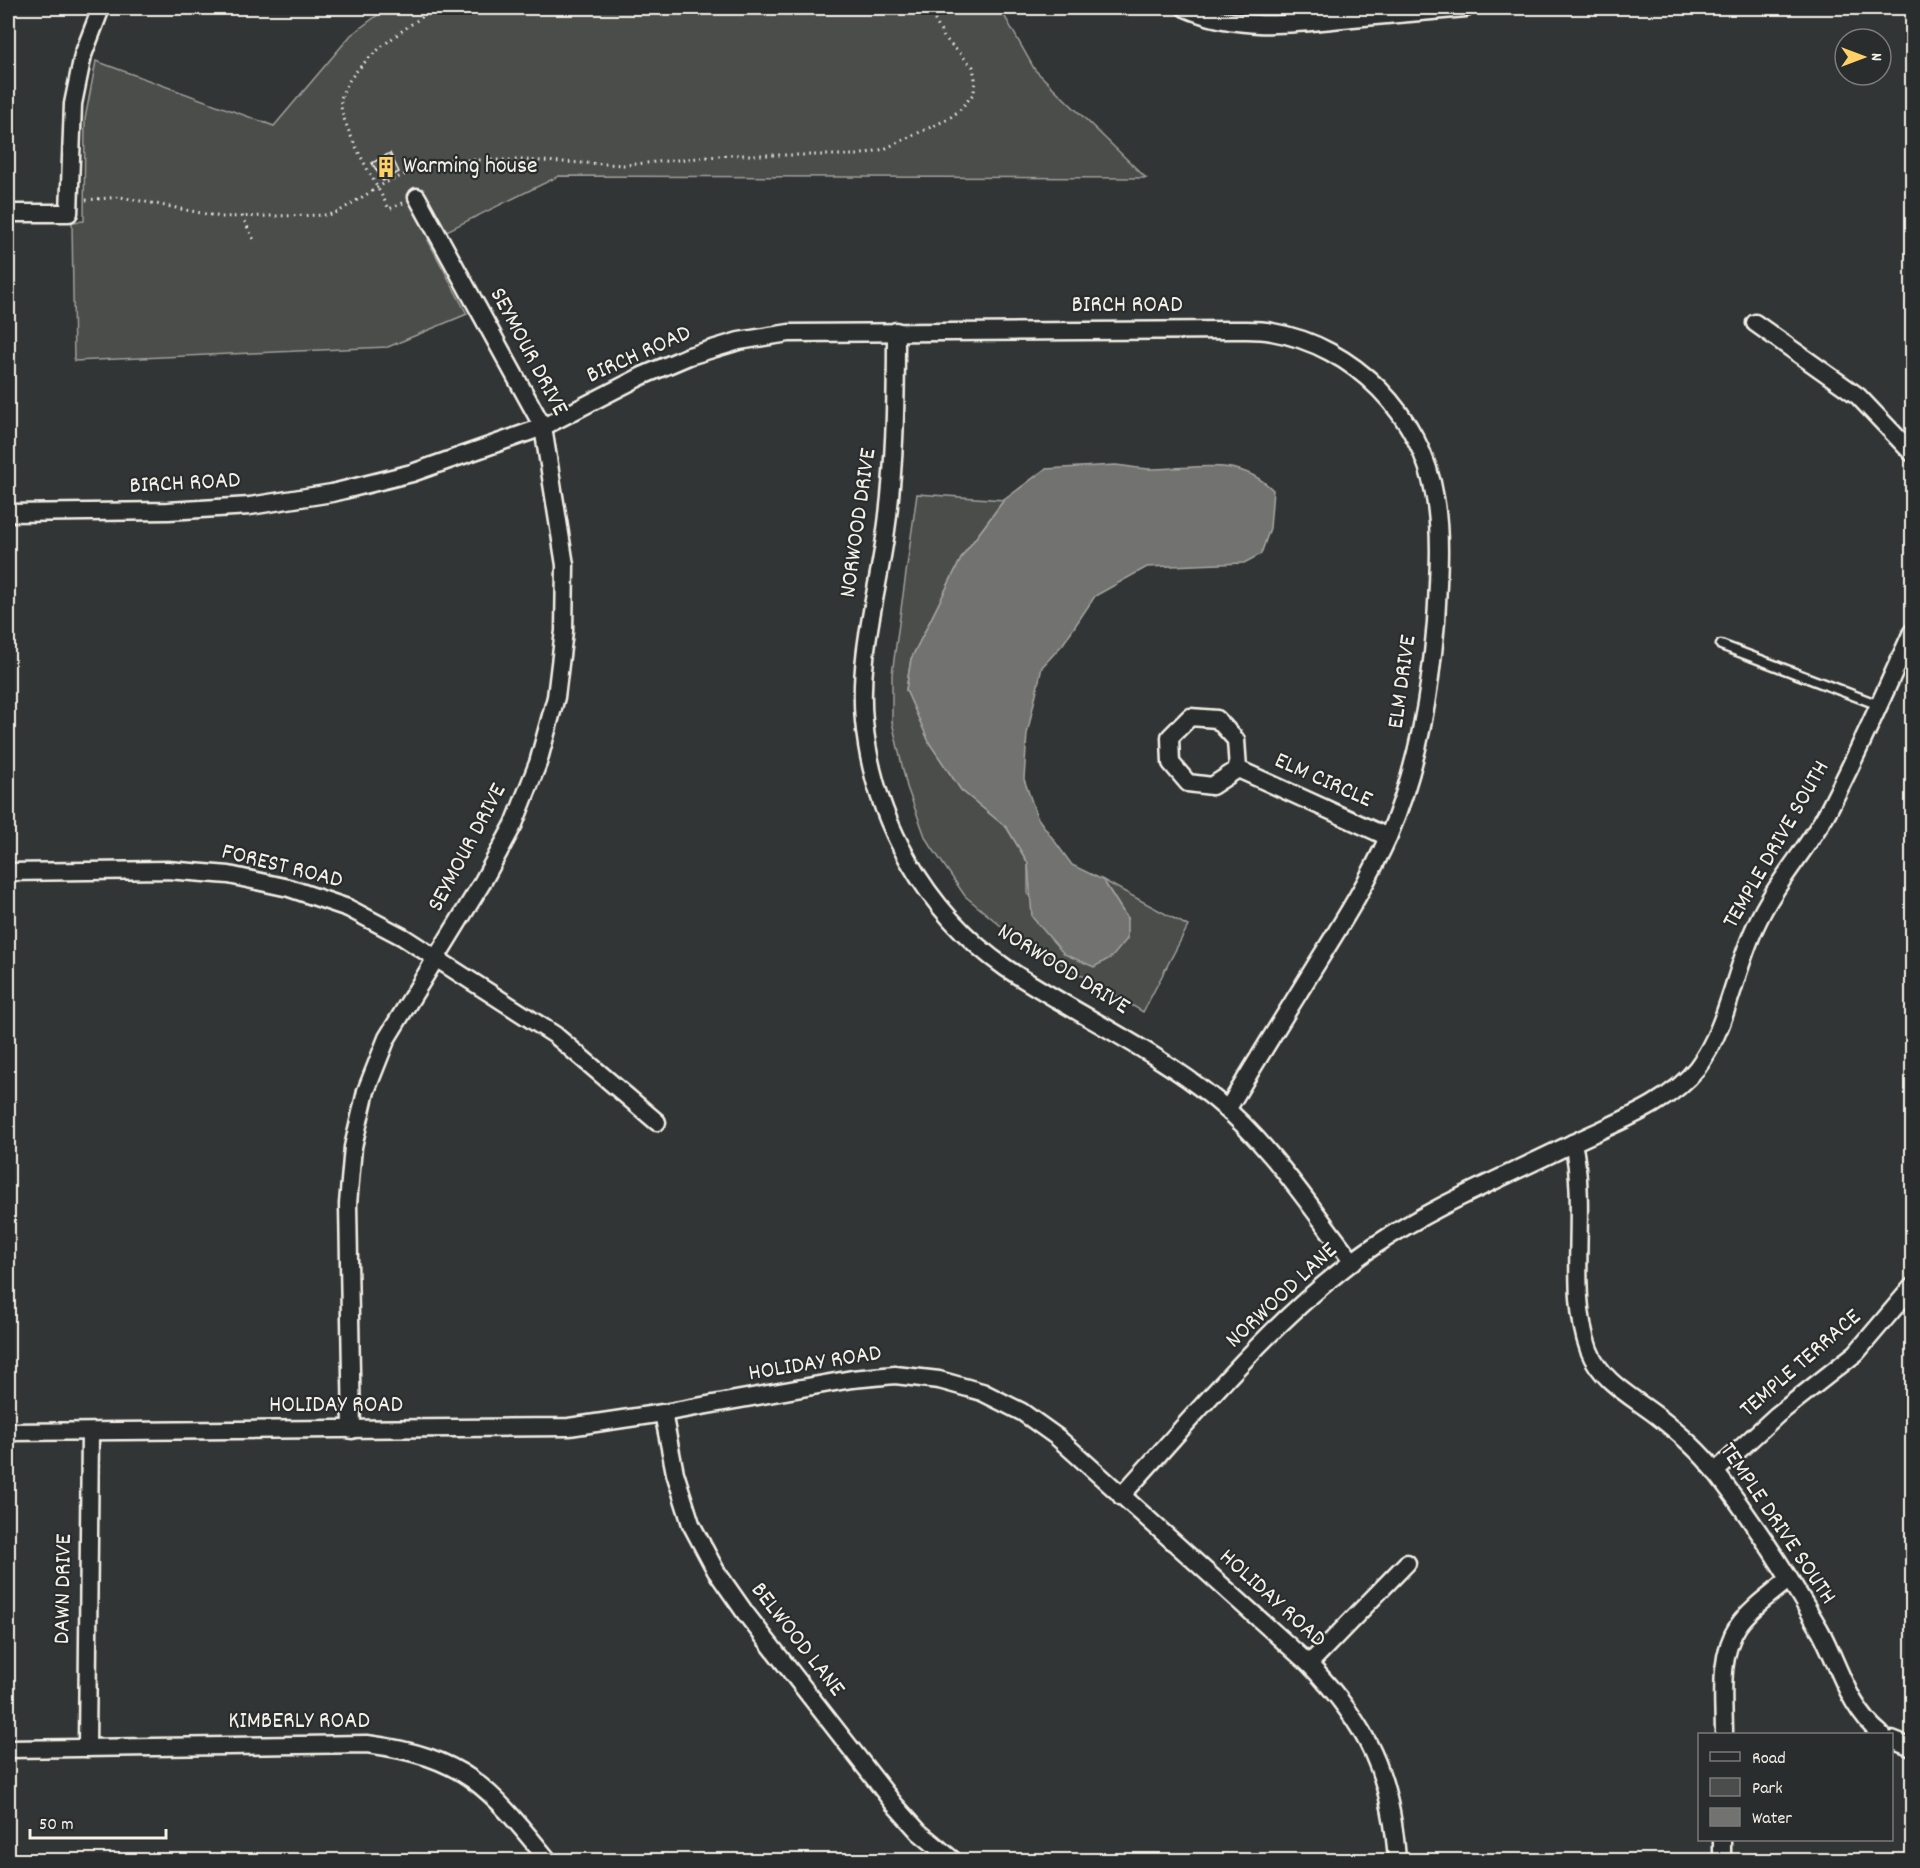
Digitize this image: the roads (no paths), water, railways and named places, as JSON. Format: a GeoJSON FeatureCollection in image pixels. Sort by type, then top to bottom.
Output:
{"type":"FeatureCollection","features":[{"type":"Feature","properties":{"kind":"street"},"geometry":{"type":"LineString","coordinates":[[8,213],[69,208],[73,104],[83,55],[101,8]]}},
{"type":"Feature","properties":{"kind":"street"},"geometry":{"type":"LineString","coordinates":[[1185,8],[1202,15],[1242,24],[1282,25],[1466,8]]}},
{"type":"Feature","properties":{"kind":"street","name":"SEYMOUR DRIVE"},"geometry":{"type":"LineString","coordinates":[[352,1430],[348,1204],[353,1147],[366,1091],[387,1038],[434,957],[482,883],[514,824],[538,763],[556,697],[564,631],[565,565],[543,427],[417,197]]}},
{"type":"Feature","properties":{"kind":"street"},"geometry":{"type":"LineString","coordinates":[[1755,323],[1858,396],[1912,453]]}},
{"type":"Feature","properties":{"kind":"street","name":"BIRCH ROAD"},"geometry":{"type":"LineString","coordinates":[[8,513],[168,511],[250,506],[332,493],[412,473],[543,427],[642,376],[689,356],[739,341],[789,333],[1234,330]]}},
{"type":"Feature","properties":{"kind":"street","name":"ELM DRIVE"},"geometry":{"type":"LineString","coordinates":[[1227,1110],[1346,916],[1388,837],[1421,736],[1432,672],[1438,531],[1435,498],[1427,465],[1413,433],[1395,406],[1372,381],[1341,358],[1308,341],[1280,334],[1234,330]]}},
{"type":"Feature","properties":{"kind":"street","name":"NORWOOD DRIVE"},"geometry":{"type":"LineString","coordinates":[[896,331],[894,453],[885,539],[864,672],[864,720],[872,770],[886,816],[908,860],[935,901],[968,938],[1005,967],[1178,1071],[1227,1110],[1255,1137],[1353,1262]]}},
{"type":"Feature","properties":{"kind":"street","name":"TEMPLE DRIVE SOUTH"},"geometry":{"type":"LineString","coordinates":[[1880,1733],[1858,1710],[1821,1633],[1789,1579],[1715,1472],[1688,1440],[1613,1384],[1599,1370],[1591,1354],[1581,1316],[1579,1170],[1573,1143],[1654,1102],[1677,1087],[1696,1069],[1711,1046],[1755,926],[1771,895],[1828,811],[1912,632]]}},
{"type":"Feature","properties":{"kind":"street","name":"ELM CIRCLE"},"geometry":{"type":"LineString","coordinates":[[1190,717],[1217,718],[1236,740],[1238,769],[1212,786],[1188,783],[1171,763],[1170,737],[1190,717]]}},
{"type":"Feature","properties":{"kind":"street","name":"ELM CIRCLE"},"geometry":{"type":"LineString","coordinates":[[1238,769],[1388,837]]}},
{"type":"Feature","properties":{"kind":"street","name":"FOREST ROAD"},"geometry":{"type":"LineString","coordinates":[[8,873],[166,870],[229,875],[289,888],[348,908],[434,957],[555,1035],[657,1122]]}},
{"type":"Feature","properties":{"kind":"street","name":"NORWOOD LANE"},"geometry":{"type":"LineString","coordinates":[[1121,1496],[1262,1343],[1316,1290],[1375,1245],[1439,1208],[1573,1143]]}},
{"type":"Feature","properties":{"kind":"street","name":"TEMPLE TERRACE"},"geometry":{"type":"LineString","coordinates":[[1715,1472],[1777,1415],[1856,1353],[1912,1287]]}},
{"type":"Feature","properties":{"kind":"street","name":"HOLIDAY ROAD"},"geometry":{"type":"LineString","coordinates":[[8,1432],[569,1427],[663,1413],[852,1379],[895,1375],[939,1380],[982,1392],[1022,1412],[1057,1437],[1309,1664],[1340,1697],[1365,1733],[1382,1774],[1394,1817],[1397,1860]]}},
{"type":"Feature","properties":{"kind":"street","name":"BELWOOD LANE"},"geometry":{"type":"LineString","coordinates":[[663,1413],[675,1473],[691,1524],[716,1571],[746,1614],[894,1804],[919,1832],[953,1860]]}},
{"type":"Feature","properties":{"kind":"street","name":"DAWN DRIVE"},"geometry":{"type":"LineString","coordinates":[[87,1748],[90,1432]]}},
{"type":"Feature","properties":{"kind":"street"},"geometry":{"type":"LineString","coordinates":[[1309,1664],[1407,1563]]}},
{"type":"Feature","properties":{"kind":"street"},"geometry":{"type":"LineString","coordinates":[[1724,1733],[1725,1660],[1730,1641],[1739,1624],[1789,1579]]}},
{"type":"Feature","properties":{"kind":"street"},"geometry":{"type":"LineString","coordinates":[[1893,1740],[1912,1748]]}},
{"type":"Feature","properties":{"kind":"street","name":"KIMBERLY ROAD"},"geometry":{"type":"LineString","coordinates":[[8,1749],[367,1744],[405,1749],[442,1761],[476,1781],[505,1807],[548,1860]]}},
{"type":"Feature","properties":{"kind":"street"},"geometry":{"type":"LineString","coordinates":[[1722,1841],[1722,1860]]}},
{"type":"Feature","properties":{"kind":"lane"},"geometry":{"type":"LineString","coordinates":[[1721,645],[1879,705]]}},
{"type":"Feature","properties":{"kind":"water"},"geometry":{"type":"Polygon","coordinates":[[[1115,465],[1144,469],[1201,466],[1231,468],[1260,479],[1273,490],[1270,528],[1261,554],[1244,563],[1147,567],[1095,596],[1063,644],[1042,667],[1027,734],[1024,779],[1037,817],[1072,865],[1103,880],[1127,918],[1127,939],[1112,957],[1094,967],[1064,954],[1032,917],[1028,863],[1007,828],[961,790],[930,744],[906,690],[911,659],[963,555],[1004,500],[1045,469],[1115,465]]]}},
{"type":"Feature","properties":{"kind":"place","name":"Warming house"},"geometry":{"type":"Point","coordinates":[386,167]}}]}
